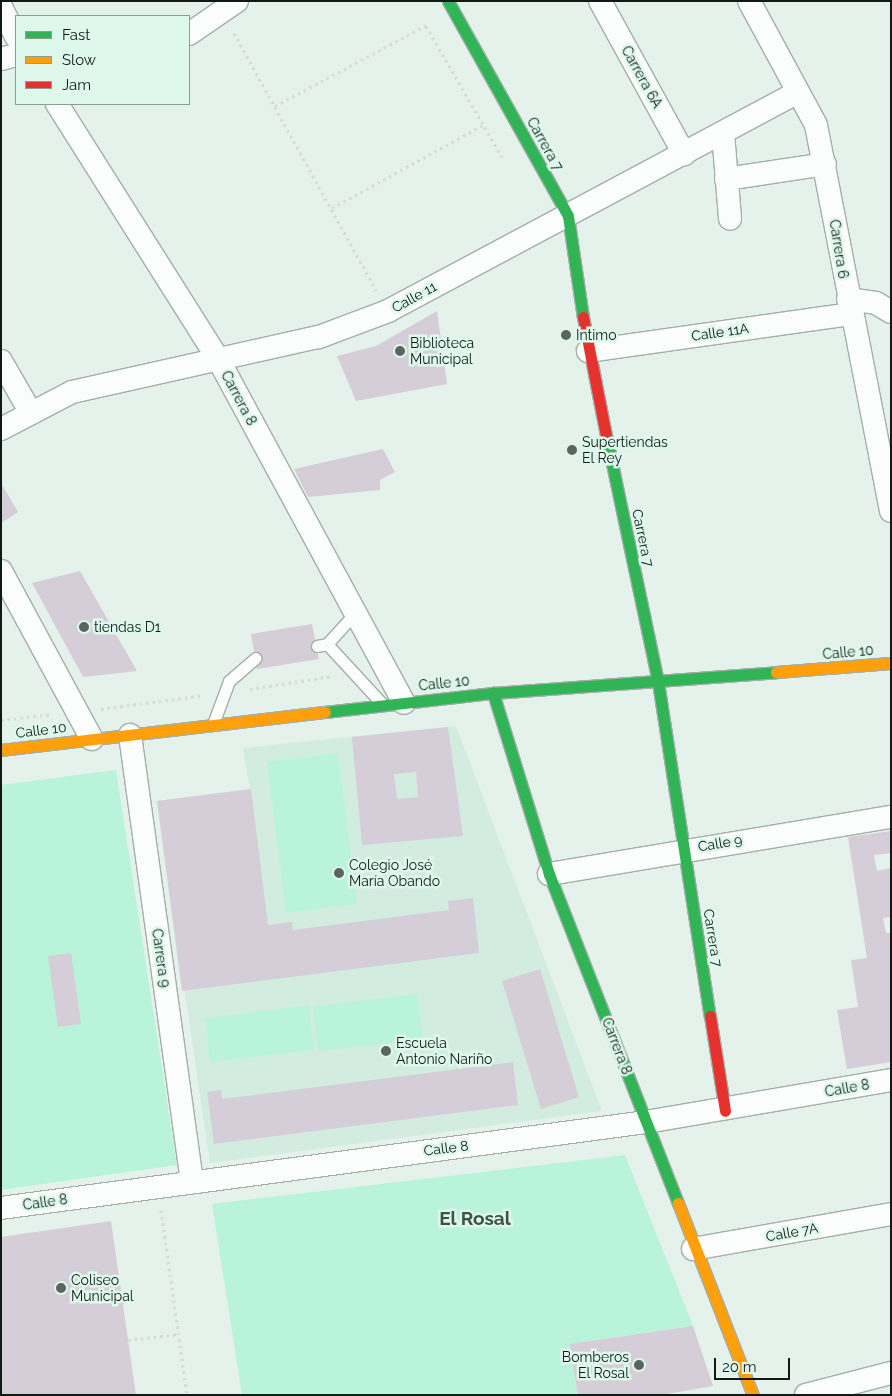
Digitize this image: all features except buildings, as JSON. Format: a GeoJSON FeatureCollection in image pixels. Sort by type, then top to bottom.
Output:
{"type":"FeatureCollection","features":[{"type":"Feature","properties":{"kind":"street","name":"Carrera 6A"},"geometry":{"type":"LineString","coordinates":[[600,1],[684,154]]}},
{"type":"Feature","properties":{"kind":"street","name":"Carrera 6"},"geometry":{"type":"LineString","coordinates":[[749,1],[816,125],[891,510]]}},
{"type":"Feature","properties":{"kind":"street"},"geometry":{"type":"LineString","coordinates":[[190,33],[229,6]]}},
{"type":"Feature","properties":{"kind":"street","name":"Carrera 7"},"geometry":{"type":"LineString","coordinates":[[451,6],[568,216],[588,351],[658,682],[725,1111]]}},
{"type":"Feature","properties":{"kind":"street"},"geometry":{"type":"LineString","coordinates":[[1,7],[15,34]]}},
{"type":"Feature","properties":{"kind":"street"},"geometry":{"type":"LineString","coordinates":[[1,59],[15,55]]}},
{"type":"Feature","properties":{"kind":"street","name":"Calle 11"},"geometry":{"type":"LineString","coordinates":[[1,429],[72,392],[217,357],[319,338],[388,311],[542,226],[568,216],[798,92]]}},
{"type":"Feature","properties":{"kind":"street","name":"Carrera 8"},"geometry":{"type":"LineString","coordinates":[[58,105],[217,357],[355,613],[393,704]]}},
{"type":"Feature","properties":{"kind":"street"},"geometry":{"type":"LineString","coordinates":[[723,133],[730,219]]}},
{"type":"Feature","properties":{"kind":"street"},"geometry":{"type":"LineString","coordinates":[[726,179],[825,164]]}},
{"type":"Feature","properties":{"kind":"street","name":"Calle 11A"},"geometry":{"type":"LineString","coordinates":[[588,351],[850,306],[876,303],[891,312]]}},
{"type":"Feature","properties":{"kind":"street"},"geometry":{"type":"LineString","coordinates":[[1,362],[31,413]]}},
{"type":"Feature","properties":{"kind":"street"},"geometry":{"type":"LineString","coordinates":[[1,571],[92,739]]}},
{"type":"Feature","properties":{"kind":"street","name":"Calle 10"},"geometry":{"type":"LineString","coordinates":[[1,750],[493,693],[891,663]]}},
{"type":"Feature","properties":{"kind":"street","name":"Carrera 8"},"geometry":{"type":"LineString","coordinates":[[493,693],[550,874],[693,1249],[753,1395]]}},
{"type":"Feature","properties":{"kind":"street","name":"Carrera 9"},"geometry":{"type":"LineString","coordinates":[[130,735],[192,1180]]}},
{"type":"Feature","properties":{"kind":"street","name":"Calle 9"},"geometry":{"type":"LineString","coordinates":[[550,874],[684,849],[891,817]]}},
{"type":"Feature","properties":{"kind":"street","name":"Calle 8"},"geometry":{"type":"LineString","coordinates":[[1,1208],[192,1180],[725,1111],[891,1080]]}},
{"type":"Feature","properties":{"kind":"street","name":"Calle 7A"},"geometry":{"type":"LineString","coordinates":[[693,1249],[891,1214]]}},
{"type":"Feature","properties":{"kind":"street"},"geometry":{"type":"LineString","coordinates":[[806,1395],[891,1373]]}},
{"type":"Feature","properties":{"kind":"lane"},"geometry":{"type":"LineString","coordinates":[[355,613],[322,645],[357,672],[393,704]]}},
{"type":"Feature","properties":{"kind":"lane"},"geometry":{"type":"LineString","coordinates":[[212,726],[229,681],[255,658]]}},
{"type":"Feature","properties":{"kind":"path"},"geometry":{"type":"LineString","coordinates":[[229,6],[275,106],[388,311]]}},
{"type":"Feature","properties":{"kind":"path"},"geometry":{"type":"LineString","coordinates":[[275,106],[426,26],[451,6]]}},
{"type":"Feature","properties":{"kind":"path"},"geometry":{"type":"LineString","coordinates":[[426,26],[508,167]]}},
{"type":"Feature","properties":{"kind":"path"},"geometry":{"type":"LineString","coordinates":[[332,208],[483,125]]}},
{"type":"Feature","properties":{"kind":"path"},"geometry":{"type":"LineString","coordinates":[[1,720],[77,712],[357,672]]}},
{"type":"Feature","properties":{"kind":"path"},"geometry":{"type":"LineString","coordinates":[[161,1207],[187,1395]]}},
{"type":"Feature","properties":{"kind":"path"},"geometry":{"type":"LineString","coordinates":[[128,1340],[179,1334]]}},
{"type":"Feature","properties":{"kind":"shaded area"},"geometry":{"type":"Polygon","coordinates":[[[456,726],[602,1111],[210,1163],[157,801],[250,789],[243,748],[456,726]]]}},
{"type":"Feature","properties":{"kind":"green space"},"geometry":{"type":"Polygon","coordinates":[[[338,753],[357,904],[286,913],[267,762],[338,753]]]}},
{"type":"Feature","properties":{"kind":"green space"},"geometry":{"type":"Polygon","coordinates":[[[116,770],[177,1165],[1,1190],[1,785],[116,770]]]}},
{"type":"Feature","properties":{"kind":"green space"},"geometry":{"type":"Polygon","coordinates":[[[417,994],[423,1039],[318,1051],[313,1006],[417,994]]]}},
{"type":"Feature","properties":{"kind":"green space"},"geometry":{"type":"Polygon","coordinates":[[[309,1005],[314,1050],[210,1062],[205,1018],[309,1005]]]}},
{"type":"Feature","properties":{"kind":"green space"},"geometry":{"type":"Polygon","coordinates":[[[625,1155],[693,1326],[569,1344],[578,1395],[242,1395],[212,1204],[625,1155]]]}},
{"type":"Feature","properties":{"kind":"traffic: fast"},"geometry":{"type":"LineString","coordinates":[[448,1],[568,216],[583,317]]}},
{"type":"Feature","properties":{"kind":"traffic: fast"},"geometry":{"type":"LineString","coordinates":[[606,435],[658,682],[710,1016]]}},
{"type":"Feature","properties":{"kind":"traffic: fast"},"geometry":{"type":"LineString","coordinates":[[325,712],[493,693],[776,672]]}},
{"type":"Feature","properties":{"kind":"traffic: fast"},"geometry":{"type":"LineString","coordinates":[[493,693],[549,874],[678,1203]]}},
{"type":"Feature","properties":{"kind":"traffic: slow"},"geometry":{"type":"LineString","coordinates":[[776,672],[891,663]]}},
{"type":"Feature","properties":{"kind":"traffic: slow"},"geometry":{"type":"LineString","coordinates":[[1,750],[325,712]]}},
{"type":"Feature","properties":{"kind":"traffic: slow"},"geometry":{"type":"LineString","coordinates":[[678,1203],[753,1395]]}},
{"type":"Feature","properties":{"kind":"traffic: jam"},"geometry":{"type":"LineString","coordinates":[[583,317],[606,435]]}},
{"type":"Feature","properties":{"kind":"traffic: jam"},"geometry":{"type":"LineString","coordinates":[[710,1016],[725,1111]]}},
{"type":"Feature","properties":{"kind":"place","name":"Intimo"},"geometry":{"type":"Point","coordinates":[566,335]}},
{"type":"Feature","properties":{"kind":"place","name":"Biblioteca Municipal"},"geometry":{"type":"Point","coordinates":[400,351]}},
{"type":"Feature","properties":{"kind":"place","name":"Supertiendas El Rey"},"geometry":{"type":"Point","coordinates":[572,450]}},
{"type":"Feature","properties":{"kind":"place","name":"tiendas D1"},"geometry":{"type":"Point","coordinates":[84,627]}},
{"type":"Feature","properties":{"kind":"place","name":"Colegio José María Obando"},"geometry":{"type":"Point","coordinates":[339,873]}},
{"type":"Feature","properties":{"kind":"place","name":"Escuela Antonio Nariño"},"geometry":{"type":"Point","coordinates":[386,1051]}},
{"type":"Feature","properties":{"kind":"place","name":"Coliseo Municipal"},"geometry":{"type":"Point","coordinates":[61,1288]}},
{"type":"Feature","properties":{"kind":"place","name":"Bomberos El Rosal"},"geometry":{"type":"Point","coordinates":[639,1365]}},
{"type":"Feature","properties":{"kind":"district","name":"El Rosal"},"geometry":{"type":"Point","coordinates":[475,1219]}}]}
